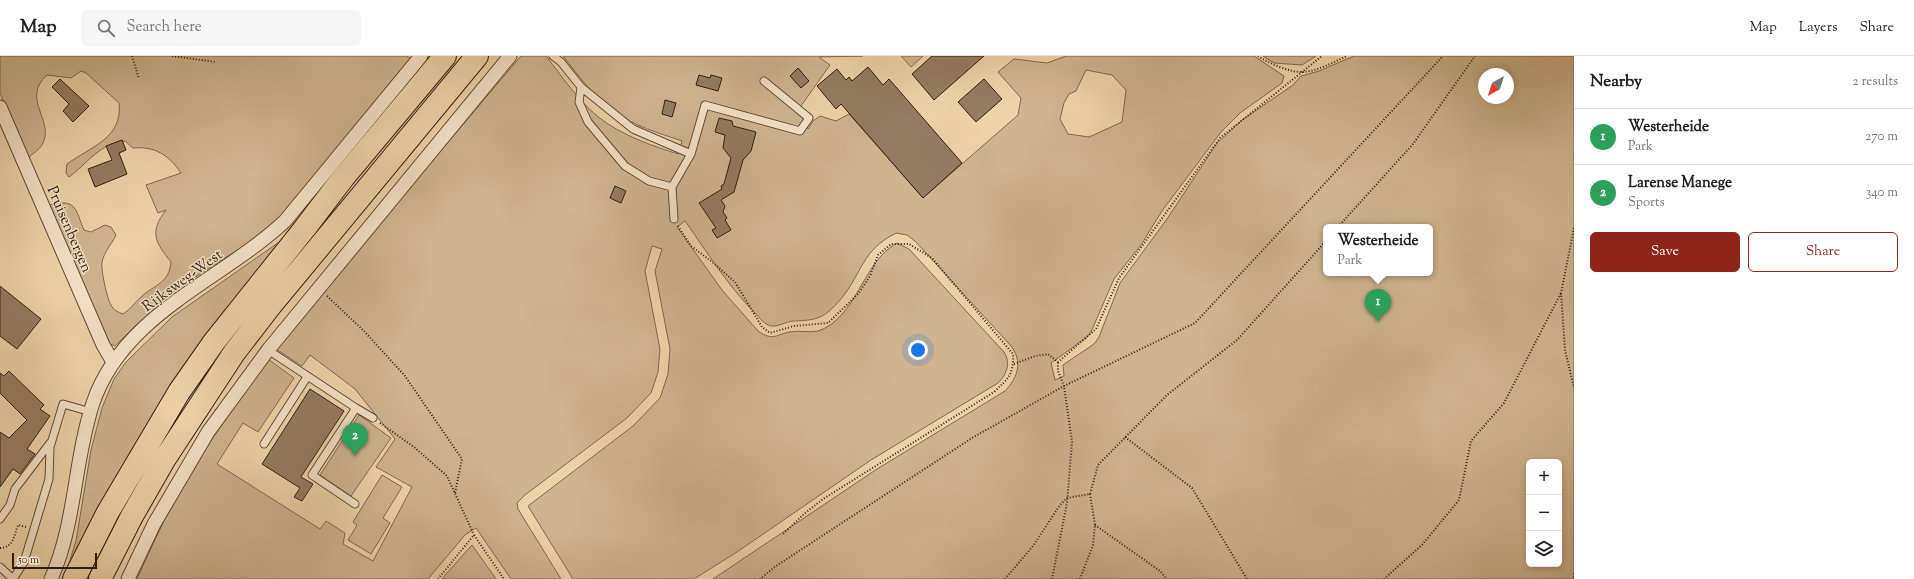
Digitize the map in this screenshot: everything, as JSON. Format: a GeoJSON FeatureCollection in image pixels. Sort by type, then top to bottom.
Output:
{"type":"FeatureCollection","features":[{"type":"Feature","properties":{"kind":"highway"},"geometry":{"type":"LineString","coordinates":[[74,579],[108,512],[171,406],[214,342],[253,291],[306,228],[343,178],[445,56]]}},
{"type":"Feature","properties":{"kind":"highway"},"geometry":{"type":"LineString","coordinates":[[100,579],[132,516],[164,460],[234,353],[271,305],[477,56]]}},
{"type":"Feature","properties":{"kind":"street","name":"Rijksweg-West"},"geometry":{"type":"LineString","coordinates":[[51,579],[58,563],[70,517],[83,445],[91,412],[94,402],[113,362],[135,335],[182,297],[267,238],[285,221],[421,56]]}},
{"type":"Feature","properties":{"kind":"street"},"geometry":{"type":"LineString","coordinates":[[128,579],[154,524],[208,432],[268,350],[510,56]]}},
{"type":"Feature","properties":{"kind":"street","name":"Pruisenbergen"},"geometry":{"type":"LineString","coordinates":[[0,107],[100,338],[113,362]]}},
{"type":"Feature","properties":{"kind":"lane"},"geometry":{"type":"LineString","coordinates":[[553,56],[561,62],[581,87],[634,129],[691,154]]}},
{"type":"Feature","properties":{"kind":"lane"},"geometry":{"type":"LineString","coordinates":[[674,218],[672,187],[691,154],[704,105],[800,131],[810,118],[764,81]]}},
{"type":"Feature","properties":{"kind":"lane"},"geometry":{"type":"LineString","coordinates":[[581,87],[579,102],[588,122],[625,166],[649,181],[672,187]]}},
{"type":"Feature","properties":{"kind":"lane"},"geometry":{"type":"LineString","coordinates":[[268,350],[307,377],[373,418]]}},
{"type":"Feature","properties":{"kind":"lane"},"geometry":{"type":"LineString","coordinates":[[264,444],[307,377]]}},
{"type":"Feature","properties":{"kind":"lane"},"geometry":{"type":"LineString","coordinates":[[0,567],[13,579],[24,562],[49,479],[50,447],[63,404],[91,412]]}},
{"type":"Feature","properties":{"kind":"lane"},"geometry":{"type":"LineString","coordinates":[[355,504],[312,475],[356,408]]}},
{"type":"Feature","properties":{"kind":"lane"},"geometry":{"type":"LineString","coordinates":[[0,519],[10,505],[15,489],[52,440]]}},
{"type":"Feature","properties":{"kind":"path"},"geometry":{"type":"LineString","coordinates":[[132,56],[139,79]]}},
{"type":"Feature","properties":{"kind":"path"},"geometry":{"type":"LineString","coordinates":[[172,56],[216,62]]}},
{"type":"Feature","properties":{"kind":"path"},"geometry":{"type":"LineString","coordinates":[[1258,56],[1278,66],[1302,72],[1332,64],[1347,56]]}},
{"type":"Feature","properties":{"kind":"path"},"geometry":{"type":"LineString","coordinates":[[1052,579],[1067,498],[1072,442],[1064,386],[1058,371],[1058,362],[1096,329],[1119,278],[1220,138],[1322,56]]}},
{"type":"Feature","properties":{"kind":"path"},"geometry":{"type":"LineString","coordinates":[[760,579],[776,566],[972,438],[1064,386],[1196,323],[1443,56]]}},
{"type":"Feature","properties":{"kind":"path"},"geometry":{"type":"LineString","coordinates":[[1341,224],[1413,144],[1475,56]]}},
{"type":"Feature","properties":{"kind":"path"},"geometry":{"type":"LineString","coordinates":[[674,218],[691,246],[735,282],[762,327],[770,333],[794,326],[828,323],[858,294],[870,276],[878,255],[891,244],[909,244],[932,258],[1014,354],[1013,371],[1009,378],[994,392],[823,500],[804,514],[783,534]]}},
{"type":"Feature","properties":{"kind":"path"},"geometry":{"type":"LineString","coordinates":[[1574,228],[1561,293],[1565,350],[1574,388]]}},
{"type":"Feature","properties":{"kind":"path"},"geometry":{"type":"LineString","coordinates":[[1080,579],[1093,545],[1095,525],[1090,494],[1098,465],[1166,395],[1237,340],[1323,244]]}},
{"type":"Feature","properties":{"kind":"path"},"geometry":{"type":"LineString","coordinates":[[318,288],[364,331],[405,376],[462,458],[456,493]]}},
{"type":"Feature","properties":{"kind":"path"},"geometry":{"type":"LineString","coordinates":[[1384,579],[1422,545],[1459,500],[1471,441],[1504,403],[1561,293]]}},
{"type":"Feature","properties":{"kind":"path"},"geometry":{"type":"LineString","coordinates":[[1014,364],[1035,356],[1048,354],[1058,362]]}},
{"type":"Feature","properties":{"kind":"path"},"geometry":{"type":"LineString","coordinates":[[373,418],[414,447],[447,476],[474,535],[504,579]]}},
{"type":"Feature","properties":{"kind":"path"},"geometry":{"type":"LineString","coordinates":[[1125,437],[1192,488],[1247,579]]}},
{"type":"Feature","properties":{"kind":"path"},"geometry":{"type":"LineString","coordinates":[[1005,579],[1034,546],[1060,506],[1067,498],[1090,494]]}},
{"type":"Feature","properties":{"kind":"path"},"geometry":{"type":"LineString","coordinates":[[0,548],[9,546],[12,543],[18,525],[33,530]]}},
{"type":"Feature","properties":{"kind":"path"},"geometry":{"type":"LineString","coordinates":[[1095,525],[1160,571],[1167,579]]}},
{"type":"Feature","properties":{"kind":"path"},"geometry":{"type":"LineString","coordinates":[[438,579],[474,535]]}},
{"type":"Feature","properties":{"kind":"path"},"geometry":{"type":"LineString","coordinates":[[1574,573],[1574,578]]}},
{"type":"Feature","properties":{"kind":"shaded area"},"geometry":{"type":"Polygon","coordinates":[[[0,56],[406,56],[411,58],[278,219],[247,244],[178,288],[115,346],[110,344],[49,205],[58,203],[70,204],[74,207],[84,230],[91,232],[105,225],[111,227],[116,235],[104,256],[102,272],[109,302],[114,310],[123,314],[141,297],[160,283],[170,269],[171,262],[161,249],[156,237],[157,225],[166,210],[158,213],[146,185],[181,173],[172,161],[161,153],[155,150],[133,148],[125,141],[108,146],[101,150],[69,177],[66,173],[67,164],[104,140],[116,125],[119,115],[119,103],[86,73],[81,71],[71,78],[47,75],[40,84],[37,93],[37,101],[45,127],[45,136],[41,147],[28,158],[0,93],[0,56]]]}},
{"type":"Feature","properties":{"kind":"shaded area"},"geometry":{"type":"Polygon","coordinates":[[[521,56],[546,56],[582,102],[608,124],[633,138],[678,154],[682,141],[638,125],[614,111],[580,78],[563,56],[863,56],[819,57],[830,65],[801,106],[808,129],[813,121],[820,116],[836,121],[849,114],[923,198],[1018,115],[1021,98],[998,72],[1014,59],[1047,63],[1066,56],[1254,56],[1284,76],[1282,83],[1240,113],[1221,132],[1162,211],[1141,245],[1114,279],[1091,332],[1087,337],[1051,363],[1055,380],[1064,376],[1063,365],[1094,344],[1099,337],[1120,283],[1167,219],[1217,143],[1242,120],[1293,85],[1301,76],[1319,71],[1354,56],[1574,56],[1574,579],[713,579],[877,469],[1005,391],[1016,375],[1018,364],[1015,352],[1011,346],[915,241],[907,235],[896,233],[876,247],[869,255],[841,299],[825,314],[815,319],[791,321],[771,326],[766,324],[745,303],[685,221],[677,227],[722,290],[758,331],[771,337],[793,331],[818,331],[831,324],[842,314],[851,302],[875,263],[885,252],[897,243],[909,249],[1004,352],[1008,364],[1006,372],[998,383],[871,460],[737,552],[694,579],[573,579],[528,506],[633,426],[660,398],[668,374],[670,349],[655,271],[662,249],[652,246],[645,271],[660,349],[658,372],[651,393],[627,418],[525,495],[517,503],[518,509],[561,579],[511,579],[476,528],[465,535],[428,579],[137,579],[164,521],[184,483],[219,429],[268,359],[294,378],[258,432],[243,423],[217,464],[320,529],[326,521],[345,533],[343,544],[373,561],[412,487],[376,467],[395,439],[355,389],[310,355],[302,366],[276,349],[383,219],[521,56]],[[1086,70],[1076,91],[1069,94],[1064,103],[1060,119],[1068,134],[1089,137],[1122,122],[1126,90],[1112,75],[1086,70]]]}},
{"type":"Feature","properties":{"kind":"shaded area"},"geometry":{"type":"Polygon","coordinates":[[[901,56],[923,56],[911,67],[901,56]]]}},
{"type":"Feature","properties":{"kind":"shaded area"},"geometry":{"type":"Polygon","coordinates":[[[1263,56],[1316,56],[1302,65],[1274,63],[1263,56]]]}},
{"type":"Feature","properties":{"kind":"shaded area"},"geometry":{"type":"Polygon","coordinates":[[[292,233],[64,579],[76,541],[91,450],[102,408],[114,379],[126,362],[172,317],[292,233]]]}},
{"type":"Feature","properties":{"kind":"shaded area"},"geometry":{"type":"Polygon","coordinates":[[[359,415],[391,438],[351,496],[320,475],[359,415]]]}},
{"type":"Feature","properties":{"kind":"shaded area"},"geometry":{"type":"Polygon","coordinates":[[[382,475],[402,487],[383,518],[390,523],[371,554],[348,540],[357,525],[353,522],[382,475]]]}},
{"type":"Feature","properties":{"kind":"shaded area"},"geometry":{"type":"Polygon","coordinates":[[[472,545],[496,579],[442,579],[446,574],[472,545]]]}},
{"type":"Feature","properties":{"kind":"building"},"geometry":{"type":"Polygon","coordinates":[[[932,56],[984,56],[934,100],[912,74],[932,56]]]}},
{"type":"Feature","properties":{"kind":"building"},"geometry":{"type":"Polygon","coordinates":[[[868,67],[883,85],[889,79],[962,163],[923,198],[841,104],[836,109],[817,86],[837,69],[846,80],[849,77],[852,81],[868,67]]]}},
{"type":"Feature","properties":{"kind":"building"},"geometry":{"type":"Polygon","coordinates":[[[798,68],[809,81],[801,88],[790,76],[798,68]]]}},
{"type":"Feature","properties":{"kind":"building"},"geometry":{"type":"Polygon","coordinates":[[[699,75],[710,78],[711,75],[722,78],[718,91],[696,85],[699,75]]]}},
{"type":"Feature","properties":{"kind":"building"},"geometry":{"type":"Polygon","coordinates":[[[60,79],[89,106],[73,122],[63,111],[69,104],[52,87],[60,79]]]}},
{"type":"Feature","properties":{"kind":"building"},"geometry":{"type":"Polygon","coordinates":[[[984,79],[1002,99],[976,122],[958,102],[984,79]]]}},
{"type":"Feature","properties":{"kind":"building"},"geometry":{"type":"Polygon","coordinates":[[[665,100],[676,103],[672,117],[662,114],[665,100]]]}},
{"type":"Feature","properties":{"kind":"building"},"geometry":{"type":"Polygon","coordinates":[[[719,118],[732,121],[733,126],[756,132],[751,151],[743,160],[734,192],[721,200],[725,206],[723,212],[727,218],[725,220],[731,230],[717,238],[712,230],[716,228],[699,203],[722,189],[721,186],[724,184],[731,158],[723,148],[725,135],[715,132],[719,118]]]}},
{"type":"Feature","properties":{"kind":"building"},"geometry":{"type":"Polygon","coordinates":[[[122,140],[126,150],[119,153],[127,174],[95,187],[88,169],[112,160],[106,146],[122,140]]]}},
{"type":"Feature","properties":{"kind":"building"},"geometry":{"type":"Polygon","coordinates":[[[615,186],[626,191],[621,203],[610,198],[615,186]]]}},
{"type":"Feature","properties":{"kind":"building"},"geometry":{"type":"Polygon","coordinates":[[[0,286],[41,319],[17,349],[0,336],[0,286]]]}},
{"type":"Feature","properties":{"kind":"building"},"geometry":{"type":"Polygon","coordinates":[[[9,371],[44,405],[40,409],[50,416],[27,449],[35,454],[20,474],[13,469],[0,487],[0,432],[9,438],[27,420],[0,393],[0,373],[4,376],[9,371]]]}},
{"type":"Feature","properties":{"kind":"building"},"geometry":{"type":"Polygon","coordinates":[[[310,389],[344,411],[301,477],[313,484],[302,501],[294,497],[300,488],[262,464],[310,389]]]}},
{"type":"Feature","properties":{"kind":"place","name":"Westerheide"},"geometry":{"type":"Point","coordinates":[1378,322]}},
{"type":"Feature","properties":{"kind":"place","name":"Larense Manege"},"geometry":{"type":"Point","coordinates":[355,456]}}]}
